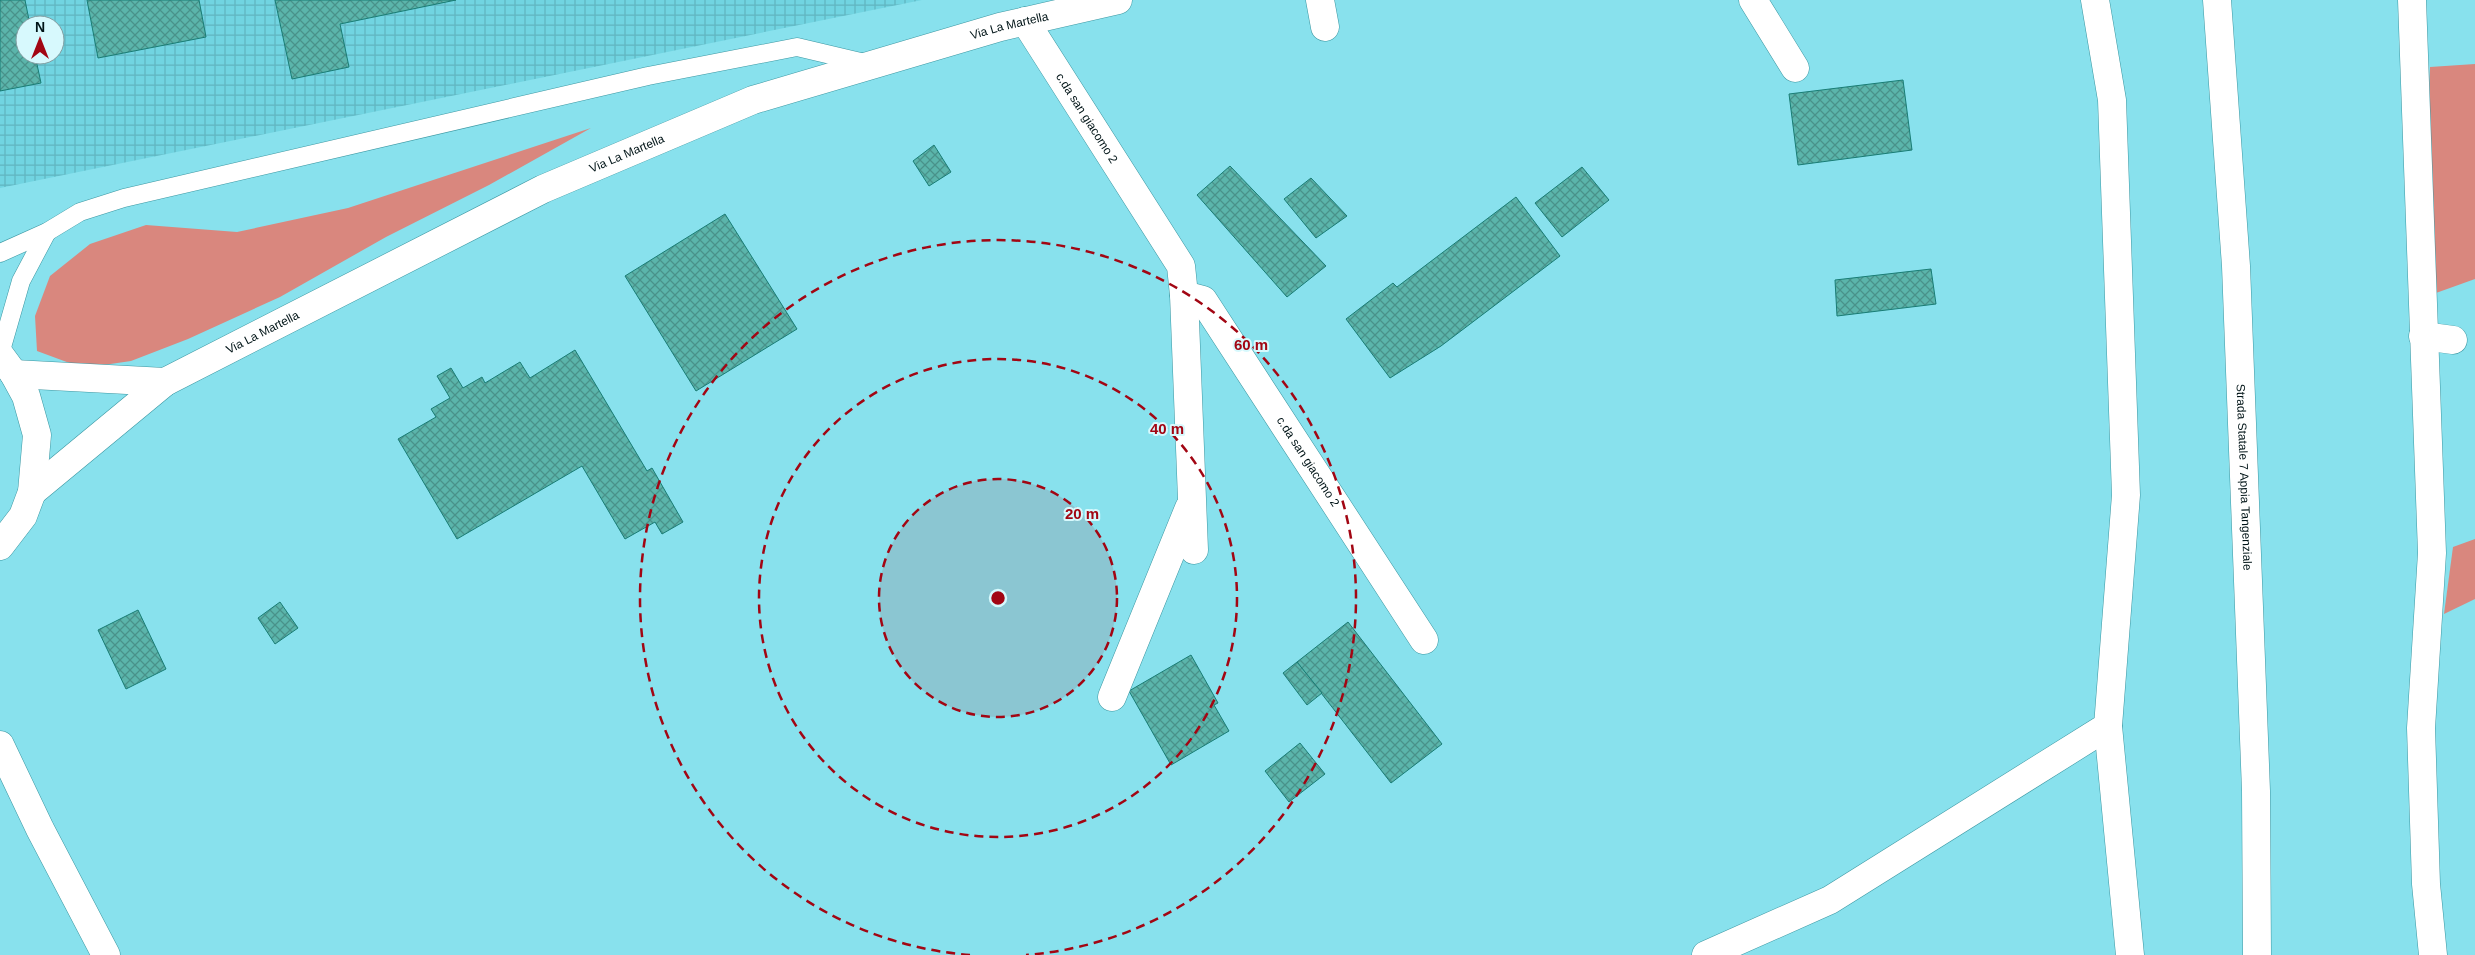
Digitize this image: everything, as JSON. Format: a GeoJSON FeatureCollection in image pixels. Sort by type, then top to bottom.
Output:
{"type":"FeatureCollection","features":[{"type":"Feature","properties":{"kind":"main road","name":"Via La Martella"},"geometry":{"type":"LineString","coordinates":[[32,492],[165,382],[542,189],[753,100],[1025,22],[1118,0]]}},
{"type":"Feature","properties":{"kind":"main road"},"geometry":{"type":"LineString","coordinates":[[1320,0],[1325,27]]}},
{"type":"Feature","properties":{"kind":"main road"},"geometry":{"type":"LineString","coordinates":[[1753,0],[1795,68]]}},
{"type":"Feature","properties":{"kind":"main road"},"geometry":{"type":"LineString","coordinates":[[2095,0],[2112,100],[2126,495],[2108,726],[2130,955]]}},
{"type":"Feature","properties":{"kind":"main road","name":"Strada Statale 7 Appia Tangenziale"},"geometry":{"type":"LineString","coordinates":[[2217,0],[2236,266],[2256,791],[2257,955]]}},
{"type":"Feature","properties":{"kind":"main road"},"geometry":{"type":"LineString","coordinates":[[2412,0],[2432,553],[2421,728],[2426,884],[2433,955]]}},
{"type":"Feature","properties":{"kind":"main road","name":"c.da san giacomo 2"},"geometry":{"type":"LineString","coordinates":[[1025,22],[1181,266],[1184,295],[1194,550]]}},
{"type":"Feature","properties":{"kind":"main road","name":"c.da san giacomo 2"},"geometry":{"type":"LineString","coordinates":[[1184,295],[1203,300],[1424,640]]}},
{"type":"Feature","properties":{"kind":"main road"},"geometry":{"type":"LineString","coordinates":[[2423,336],[2453,340]]}},
{"type":"Feature","properties":{"kind":"main road"},"geometry":{"type":"LineString","coordinates":[[5,361],[165,382]]}},
{"type":"Feature","properties":{"kind":"main road"},"geometry":{"type":"LineString","coordinates":[[0,546],[24,516],[32,492],[37,435],[26,396],[5,361]]}},
{"type":"Feature","properties":{"kind":"main road","name":"c.da san giacomo 2"},"geometry":{"type":"LineString","coordinates":[[1112,697],[1192,500]]}},
{"type":"Feature","properties":{"kind":"main road"},"geometry":{"type":"LineString","coordinates":[[1706,955],[1830,900],[2108,726]]}},
{"type":"Feature","properties":{"kind":"main road"},"geometry":{"type":"LineString","coordinates":[[0,745],[40,829],[106,955]]}},
{"type":"Feature","properties":{"kind":"lane"},"geometry":{"type":"LineString","coordinates":[[0,253],[47,232],[80,212],[124,198],[657,74],[796,47],[876,65]]}},
{"type":"Feature","properties":{"kind":"lane"},"geometry":{"type":"LineString","coordinates":[[5,361],[21,282],[47,232]]}},
{"type":"Feature","properties":{"kind":"shaded area"},"geometry":{"type":"Polygon","coordinates":[[[0,0],[922,0],[0,188],[0,0]]]}},
{"type":"Feature","properties":{"kind":"shaded area"},"geometry":{"type":"Polygon","coordinates":[[[2475,64],[2475,279],[2422,298],[2430,67],[2475,64]]]}},
{"type":"Feature","properties":{"kind":"shaded area"},"geometry":{"type":"Polygon","coordinates":[[[591,128],[489,185],[386,237],[280,297],[188,339],[131,361],[83,368],[37,351],[35,316],[50,276],[90,244],[146,225],[237,232],[348,208],[591,128]]]}},
{"type":"Feature","properties":{"kind":"shaded area"},"geometry":{"type":"Polygon","coordinates":[[[2475,539],[2475,599],[2444,614],[2453,547],[2475,539]]]}},
{"type":"Feature","properties":{"kind":"building"},"geometry":{"type":"Polygon","coordinates":[[[0,0],[25,0],[28,15],[15,15],[15,65],[37,65],[41,83],[0,91],[0,0]]]}},
{"type":"Feature","properties":{"kind":"building"},"geometry":{"type":"Polygon","coordinates":[[[87,0],[199,0],[206,37],[98,58],[87,0]]]}},
{"type":"Feature","properties":{"kind":"building"},"geometry":{"type":"Polygon","coordinates":[[[275,0],[456,0],[340,24],[349,67],[292,79],[275,0]]]}},
{"type":"Feature","properties":{"kind":"building"},"geometry":{"type":"Polygon","coordinates":[[[1903,80],[1912,150],[1798,165],[1789,94],[1903,80]]]}},
{"type":"Feature","properties":{"kind":"building"},"geometry":{"type":"Polygon","coordinates":[[[934,145],[951,172],[929,186],[913,161],[934,145]]]}},
{"type":"Feature","properties":{"kind":"building"},"geometry":{"type":"Polygon","coordinates":[[[1230,166],[1326,266],[1287,297],[1197,195],[1230,166]]]}},
{"type":"Feature","properties":{"kind":"building"},"geometry":{"type":"Polygon","coordinates":[[[1582,167],[1609,200],[1562,237],[1535,203],[1582,167]]]}},
{"type":"Feature","properties":{"kind":"building"},"geometry":{"type":"Polygon","coordinates":[[[1311,178],[1347,216],[1316,238],[1284,199],[1311,178]]]}},
{"type":"Feature","properties":{"kind":"building"},"geometry":{"type":"Polygon","coordinates":[[[1516,197],[1560,256],[1441,346],[1390,378],[1346,319],[1393,283],[1397,287],[1516,197]]]}},
{"type":"Feature","properties":{"kind":"building"},"geometry":{"type":"Polygon","coordinates":[[[725,214],[797,329],[696,391],[625,276],[725,214]]]}},
{"type":"Feature","properties":{"kind":"building"},"geometry":{"type":"Polygon","coordinates":[[[1931,269],[1936,304],[1837,316],[1835,280],[1931,269]]]}},
{"type":"Feature","properties":{"kind":"building"},"geometry":{"type":"Polygon","coordinates":[[[575,350],[647,471],[652,468],[683,522],[662,534],[655,522],[625,539],[582,466],[457,539],[398,439],[436,417],[431,409],[450,398],[437,376],[451,368],[463,388],[482,377],[485,383],[520,362],[530,378],[575,350]]]}},
{"type":"Feature","properties":{"kind":"building"},"geometry":{"type":"Polygon","coordinates":[[[280,602],[298,628],[275,644],[258,618],[280,602]]]}},
{"type":"Feature","properties":{"kind":"building"},"geometry":{"type":"Polygon","coordinates":[[[138,610],[166,669],[126,689],[98,630],[138,610]]]}},
{"type":"Feature","properties":{"kind":"building"},"geometry":{"type":"Polygon","coordinates":[[[1348,622],[1442,744],[1391,783],[1297,662],[1348,622]]]}},
{"type":"Feature","properties":{"kind":"building"},"geometry":{"type":"Polygon","coordinates":[[[1191,655],[1218,703],[1214,705],[1229,731],[1171,765],[1129,691],[1191,655]]]}},
{"type":"Feature","properties":{"kind":"building"},"geometry":{"type":"Polygon","coordinates":[[[1297,662],[1322,693],[1307,705],[1283,673],[1297,662]]]}},
{"type":"Feature","properties":{"kind":"building"},"geometry":{"type":"Polygon","coordinates":[[[1300,743],[1325,774],[1289,802],[1265,771],[1300,743]]]}}]}
